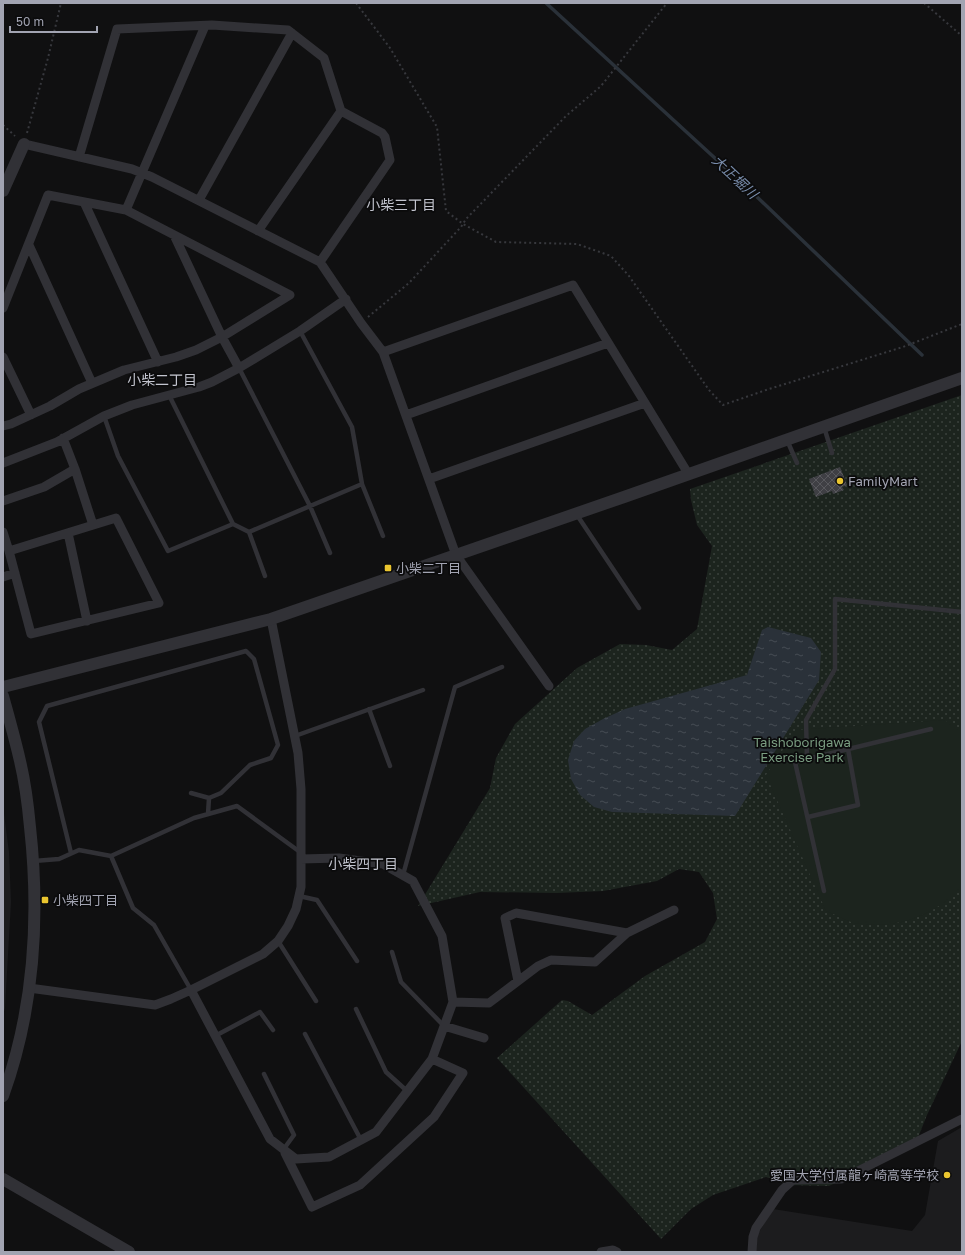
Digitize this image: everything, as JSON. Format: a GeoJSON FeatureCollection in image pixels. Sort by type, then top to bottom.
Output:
{"type":"FeatureCollection","features":[{"type":"Feature","properties":{"kind":"street"},"geometry":{"type":"LineString","coordinates":[[79,157],[117,29],[205,26],[288,30],[324,58],[341,111],[382,133],[385,137],[390,160],[320,262]]}},
{"type":"Feature","properties":{"kind":"street"},"geometry":{"type":"LineString","coordinates":[[126,210],[205,26]]}},
{"type":"Feature","properties":{"kind":"street"},"geometry":{"type":"LineString","coordinates":[[199,200],[292,33]]}},
{"type":"Feature","properties":{"kind":"street"},"geometry":{"type":"LineString","coordinates":[[258,231],[341,111]]}},
{"type":"Feature","properties":{"kind":"street"},"geometry":{"type":"LineString","coordinates":[[3,191],[24,144],[132,169],[199,200],[320,262],[361,323],[383,352],[456,555],[548,686]]}},
{"type":"Feature","properties":{"kind":"street"},"geometry":{"type":"LineString","coordinates":[[3,308],[29,246],[48,195],[126,210],[290,295],[222,337],[196,350],[158,362],[124,370],[79,389],[31,415],[3,426]]}},
{"type":"Feature","properties":{"kind":"street"},"geometry":{"type":"LineString","coordinates":[[84,202],[158,362]]}},
{"type":"Feature","properties":{"kind":"street"},"geometry":{"type":"LineString","coordinates":[[174,235],[222,337],[239,368]]}},
{"type":"Feature","properties":{"kind":"street"},"geometry":{"type":"LineString","coordinates":[[29,246],[92,383]]}},
{"type":"Feature","properties":{"kind":"street"},"geometry":{"type":"LineString","coordinates":[[383,352],[574,285],[689,474]]}},
{"type":"Feature","properties":{"kind":"street"},"geometry":{"type":"LineString","coordinates":[[3,463],[42,448],[104,416],[132,405],[199,387],[239,368],[300,331],[346,299]]}},
{"type":"Feature","properties":{"kind":"street"},"geometry":{"type":"LineString","coordinates":[[406,415],[608,343]]}},
{"type":"Feature","properties":{"kind":"street"},"geometry":{"type":"LineString","coordinates":[[3,357],[31,415]]}},
{"type":"Feature","properties":{"kind":"street"},"geometry":{"type":"LineString","coordinates":[[3,687],[271,619],[576,514],[962,378]]}},
{"type":"Feature","properties":{"kind":"street"},"geometry":{"type":"LineString","coordinates":[[429,479],[645,403]]}},
{"type":"Feature","properties":{"kind":"street"},"geometry":{"type":"LineString","coordinates":[[63,438],[93,525]]}},
{"type":"Feature","properties":{"kind":"street"},"geometry":{"type":"LineString","coordinates":[[3,501],[44,488],[75,470]]}},
{"type":"Feature","properties":{"kind":"street"},"geometry":{"type":"LineString","coordinates":[[3,532],[31,634],[159,603],[116,518],[9,551]]}},
{"type":"Feature","properties":{"kind":"street"},"geometry":{"type":"LineString","coordinates":[[68,533],[87,621]]}},
{"type":"Feature","properties":{"kind":"street"},"geometry":{"type":"LineString","coordinates":[[3,576],[15,573]]}},
{"type":"Feature","properties":{"kind":"street"},"geometry":{"type":"LineString","coordinates":[[29,988],[155,1005],[191,990],[262,954],[278,940],[288,926],[296,909],[301,887],[301,789],[298,753],[271,619]]}},
{"type":"Feature","properties":{"kind":"street"},"geometry":{"type":"LineString","coordinates":[[3,696],[20,761],[28,804],[34,861],[35,932],[25,1013],[12,1071],[3,1096]]}},
{"type":"Feature","properties":{"kind":"street"},"geometry":{"type":"LineString","coordinates":[[191,990],[270,1140],[283,1150],[296,1159],[328,1157],[376,1132],[432,1059],[453,1002],[442,936],[413,880],[383,864],[338,858],[301,856]]}},
{"type":"Feature","properties":{"kind":"street"},"geometry":{"type":"LineString","coordinates":[[453,1002],[489,1003],[538,966],[551,960],[595,962],[627,933],[674,910]]}},
{"type":"Feature","properties":{"kind":"street"},"geometry":{"type":"LineString","coordinates":[[518,981],[505,918],[516,913],[627,933]]}},
{"type":"Feature","properties":{"kind":"street"},"geometry":{"type":"LineString","coordinates":[[444,1026],[484,1038]]}},
{"type":"Feature","properties":{"kind":"street"},"geometry":{"type":"LineString","coordinates":[[283,1150],[312,1207],[360,1185],[434,1117],[463,1073],[432,1059]]}},
{"type":"Feature","properties":{"kind":"street"},"geometry":{"type":"LineString","coordinates":[[752,1252],[753,1237],[756,1228],[782,1190],[792,1180],[842,1179],[962,1119]]}},
{"type":"Feature","properties":{"kind":"street"},"geometry":{"type":"LineString","coordinates":[[3,1179],[130,1252]]}},
{"type":"Feature","properties":{"kind":"street"},"geometry":{"type":"LineString","coordinates":[[601,1252],[613,1250],[617,1252]]}},
{"type":"Feature","properties":{"kind":"lane"},"geometry":{"type":"LineString","coordinates":[[300,331],[352,427],[362,484],[383,536]]}},
{"type":"Feature","properties":{"kind":"lane"},"geometry":{"type":"LineString","coordinates":[[239,368],[310,506],[330,553]]}},
{"type":"Feature","properties":{"kind":"lane"},"geometry":{"type":"LineString","coordinates":[[169,395],[233,524],[249,532],[265,576]]}},
{"type":"Feature","properties":{"kind":"lane"},"geometry":{"type":"LineString","coordinates":[[104,416],[118,456],[168,551],[233,524]]}},
{"type":"Feature","properties":{"kind":"lane"},"geometry":{"type":"LineString","coordinates":[[824,427],[832,453]]}},
{"type":"Feature","properties":{"kind":"lane"},"geometry":{"type":"LineString","coordinates":[[787,440],[797,463]]}},
{"type":"Feature","properties":{"kind":"lane"},"geometry":{"type":"LineString","coordinates":[[249,532],[362,484]]}},
{"type":"Feature","properties":{"kind":"lane"},"geometry":{"type":"LineString","coordinates":[[576,514],[639,608]]}},
{"type":"Feature","properties":{"kind":"lane"},"geometry":{"type":"LineString","coordinates":[[807,759],[806,720],[835,669],[834,599],[962,612]]}},
{"type":"Feature","properties":{"kind":"lane"},"geometry":{"type":"LineString","coordinates":[[71,853],[39,722],[47,706],[246,651],[254,659],[278,745],[271,758],[250,765],[221,793],[209,798],[191,793]]}},
{"type":"Feature","properties":{"kind":"lane"},"geometry":{"type":"LineString","coordinates":[[403,875],[455,687],[502,667]]}},
{"type":"Feature","properties":{"kind":"lane"},"geometry":{"type":"LineString","coordinates":[[294,736],[423,690]]}},
{"type":"Feature","properties":{"kind":"lane"},"geometry":{"type":"LineString","coordinates":[[369,709],[390,766]]}},
{"type":"Feature","properties":{"kind":"lane"},"geometry":{"type":"LineString","coordinates":[[824,891],[795,762],[931,729]]}},
{"type":"Feature","properties":{"kind":"lane"},"geometry":{"type":"LineString","coordinates":[[808,817],[858,805],[848,749]]}},
{"type":"Feature","properties":{"kind":"lane"},"geometry":{"type":"LineString","coordinates":[[208,814],[209,798]]}},
{"type":"Feature","properties":{"kind":"lane"},"geometry":{"type":"LineString","coordinates":[[34,861],[59,859],[79,850],[111,856],[194,818],[237,806],[301,856]]}},
{"type":"Feature","properties":{"kind":"lane"},"geometry":{"type":"LineString","coordinates":[[111,856],[132,908],[154,925],[191,990]]}},
{"type":"Feature","properties":{"kind":"lane"},"geometry":{"type":"LineString","coordinates":[[299,896],[317,900],[357,961]]}},
{"type":"Feature","properties":{"kind":"lane"},"geometry":{"type":"LineString","coordinates":[[278,940],[316,1001]]}},
{"type":"Feature","properties":{"kind":"lane"},"geometry":{"type":"LineString","coordinates":[[392,952],[401,982],[444,1026]]}},
{"type":"Feature","properties":{"kind":"lane"},"geometry":{"type":"LineString","coordinates":[[356,1009],[386,1072],[408,1091]]}},
{"type":"Feature","properties":{"kind":"lane"},"geometry":{"type":"LineString","coordinates":[[215,1036],[260,1012],[273,1030]]}},
{"type":"Feature","properties":{"kind":"lane"},"geometry":{"type":"LineString","coordinates":[[305,1034],[361,1140]]}},
{"type":"Feature","properties":{"kind":"lane"},"geometry":{"type":"LineString","coordinates":[[264,1074],[294,1135],[283,1150]]}},
{"type":"Feature","properties":{"kind":"path"},"geometry":{"type":"LineString","coordinates":[[3,125],[24,144],[48,58],[61,3]]}},
{"type":"Feature","properties":{"kind":"path"},"geometry":{"type":"LineString","coordinates":[[356,3],[390,48],[437,127],[446,210],[462,225],[496,242],[577,244],[611,256],[629,276],[709,390],[723,405],[903,347],[962,324]]}},
{"type":"Feature","properties":{"kind":"path"},"geometry":{"type":"LineString","coordinates":[[361,323],[409,284],[462,225],[566,116],[601,86],[667,3]]}},
{"type":"Feature","properties":{"kind":"path"},"geometry":{"type":"LineString","coordinates":[[924,3],[962,36]]}},
{"type":"Feature","properties":{"kind":"shaded area"},"geometry":{"type":"Polygon","coordinates":[[[3,806],[9,852],[11,902],[5,1008],[3,1015],[3,806]]]}},
{"type":"Feature","properties":{"kind":"shaded area","name":"愛国大学付属龍ヶ崎高等学校"},"geometry":{"type":"Polygon","coordinates":[[[962,1127],[962,1252],[756,1252],[756,1237],[773,1209],[912,1231],[925,1215],[938,1141],[962,1127]]]}},
{"type":"Feature","properties":{"kind":"green space","name":"Taishoborigawa Exercise Park"},"geometry":{"type":"Polygon","coordinates":[[[962,395],[962,1041],[927,1115],[915,1145],[829,1186],[788,1185],[766,1177],[713,1195],[691,1209],[661,1239],[497,1058],[562,1000],[568,1001],[592,1015],[645,976],[705,942],[717,919],[713,893],[699,872],[679,869],[657,881],[603,891],[557,893],[480,892],[418,906],[490,788],[496,758],[515,724],[577,668],[620,644],[646,645],[672,650],[697,629],[712,546],[697,525],[690,489],[962,395]]]}},
{"type":"Feature","properties":{"kind":"green space"},"geometry":{"type":"Polygon","coordinates":[[[945,720],[962,734],[962,885],[953,895],[931,911],[906,921],[893,924],[857,924],[826,911],[766,775],[796,730],[945,720]]]}},
{"type":"Feature","properties":{"kind":"water"},"geometry":{"type":"Polygon","coordinates":[[[768,627],[811,638],[821,652],[819,680],[735,816],[612,812],[594,807],[580,795],[571,779],[568,760],[574,741],[585,729],[625,709],[747,675],[762,630],[768,627]]]}},
{"type":"Feature","properties":{"kind":"building"},"geometry":{"type":"Polygon","coordinates":[[[840,467],[847,485],[842,487],[844,490],[833,494],[832,491],[816,497],[809,479],[840,467]]]}},
{"type":"Feature","properties":{"kind":"waterway","name":"大正堀川"},"geometry":{"type":"LineString","coordinates":[[546,3],[754,194],[922,355]]}},
{"type":"Feature","properties":{"kind":"place","name":"FamilyMart"},"geometry":{"type":"Point","coordinates":[840,481]}},
{"type":"Feature","properties":{"kind":"place","name":"小柴二丁目"},"geometry":{"type":"Point","coordinates":[388,568]}},
{"type":"Feature","properties":{"kind":"place","name":"小柴四丁目"},"geometry":{"type":"Point","coordinates":[45,900]}},
{"type":"Feature","properties":{"kind":"place","name":"愛国大学付属龍ヶ崎高等学校"},"geometry":{"type":"Point","coordinates":[947,1175]}},
{"type":"Feature","properties":{"kind":"district","name":"小柴三丁目"},"geometry":{"type":"Point","coordinates":[401,205]}},
{"type":"Feature","properties":{"kind":"district","name":"小柴二丁目"},"geometry":{"type":"Point","coordinates":[162,380]}},
{"type":"Feature","properties":{"kind":"district","name":"小柴四丁目"},"geometry":{"type":"Point","coordinates":[363,864]}}]}
